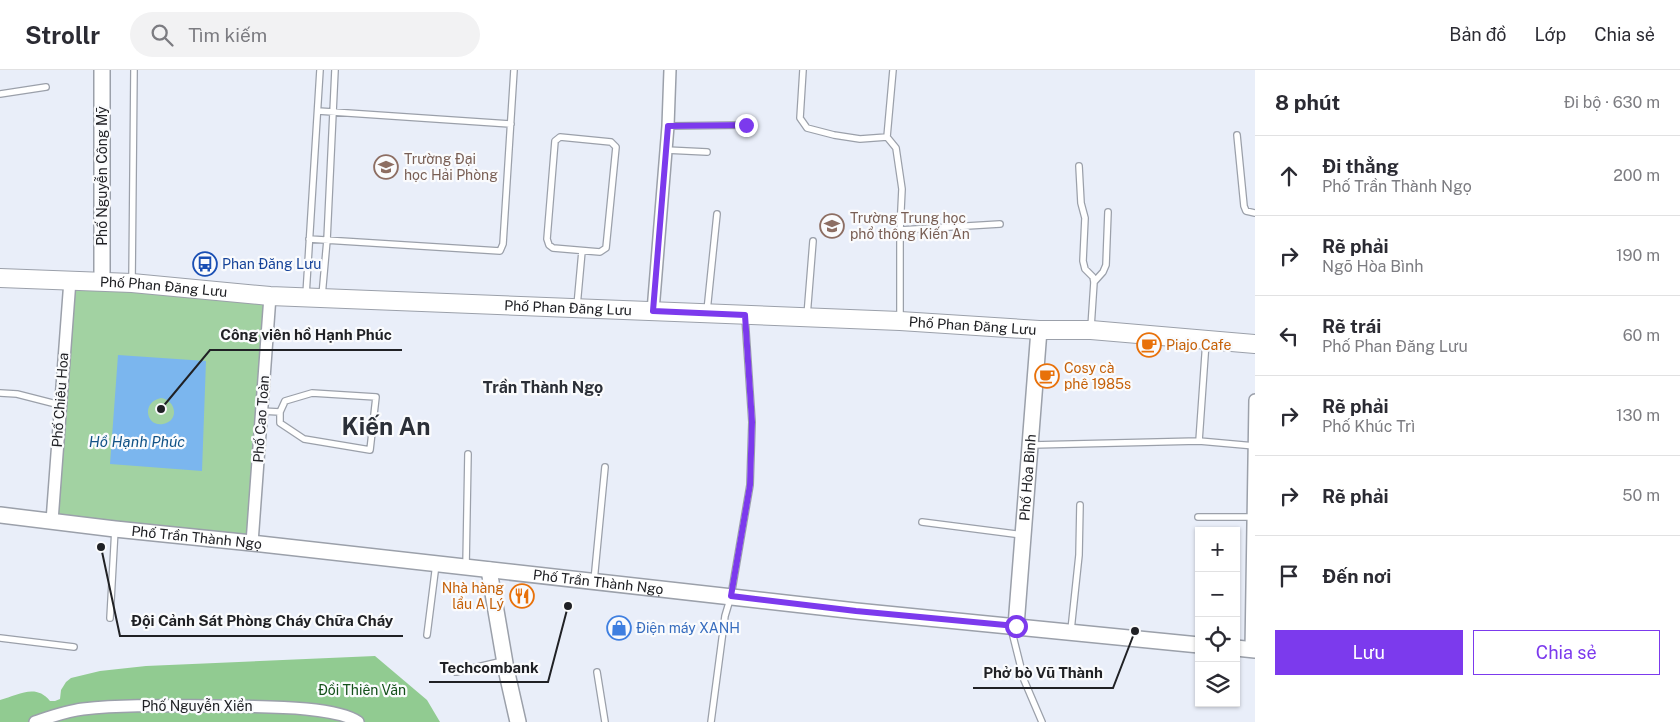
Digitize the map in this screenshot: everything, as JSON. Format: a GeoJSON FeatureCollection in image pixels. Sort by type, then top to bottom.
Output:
{"type":"FeatureCollection","features":[{"type":"Feature","properties":{"kind":"main road","name":"Phố Nguyễn Công Mỹ"},"geometry":{"type":"LineString","coordinates":[[102,70],[102,281]]}},
{"type":"Feature","properties":{"kind":"main road","name":"Phố Phan Đăng Lưu"},"geometry":{"type":"LineString","coordinates":[[0,278],[102,281],[270,296],[900,321],[1039,330],[1091,330],[1255,344]]}},
{"type":"Feature","properties":{"kind":"main road","name":"Phố Hòa Bình"},"geometry":{"type":"LineString","coordinates":[[1014,626],[1039,330]]}},
{"type":"Feature","properties":{"kind":"main road","name":"Phố Trần Thành Ngọ"},"geometry":{"type":"LineString","coordinates":[[0,515],[466,568],[1195,644]]}},
{"type":"Feature","properties":{"kind":"main road"},"geometry":{"type":"LineString","coordinates":[[489,570],[518,722]]}},
{"type":"Feature","properties":{"kind":"street"},"geometry":{"type":"LineString","coordinates":[[653,311],[668,126],[670,70]]}},
{"type":"Feature","properties":{"kind":"street","name":"Phố Chiêu Hoa"},"geometry":{"type":"LineString","coordinates":[[52,521],[70,280]]}},
{"type":"Feature","properties":{"kind":"street","name":"Phố Cao Toàn"},"geometry":{"type":"LineString","coordinates":[[252,543],[270,296]]}},
{"type":"Feature","properties":{"kind":"street"},"geometry":{"type":"LineString","coordinates":[[1247,649],[1254,578],[1255,400]]}},
{"type":"Feature","properties":{"kind":"street","name":"Phố Nguyễn Xiển"},"geometry":{"type":"LineString","coordinates":[[35,722],[81,709],[130,706],[289,707],[338,714],[358,722]]}},
{"type":"Feature","properties":{"kind":"lane"},"geometry":{"type":"LineString","coordinates":[[132,283],[134,70]]}},
{"type":"Feature","properties":{"kind":"lane"},"geometry":{"type":"LineString","coordinates":[[314,297],[309,239],[320,70]]}},
{"type":"Feature","properties":{"kind":"lane"},"geometry":{"type":"LineString","coordinates":[[314,297],[326,240],[336,70]]}},
{"type":"Feature","properties":{"kind":"lane"},"geometry":{"type":"LineString","coordinates":[[309,239],[500,251],[504,244],[514,70]]}},
{"type":"Feature","properties":{"kind":"lane"},"geometry":{"type":"LineString","coordinates":[[802,70],[800,118],[807,128],[860,139],[887,137]]}},
{"type":"Feature","properties":{"kind":"lane"},"geometry":{"type":"LineString","coordinates":[[893,70],[887,137],[896,148],[902,189],[900,321]]}},
{"type":"Feature","properties":{"kind":"lane"},"geometry":{"type":"LineString","coordinates":[[0,94],[46,87]]}},
{"type":"Feature","properties":{"kind":"lane"},"geometry":{"type":"LineString","coordinates":[[318,111],[511,124]]}},
{"type":"Feature","properties":{"kind":"lane"},"geometry":{"type":"LineString","coordinates":[[668,126],[746,125]]}},
{"type":"Feature","properties":{"kind":"lane"},"geometry":{"type":"LineString","coordinates":[[1236,135],[1244,206],[1246,211],[1255,213]]}},
{"type":"Feature","properties":{"kind":"lane"},"geometry":{"type":"LineString","coordinates":[[560,137],[611,142],[616,147],[606,248],[600,252],[582,251],[553,248],[549,245],[547,239],[555,142],[560,137]]}},
{"type":"Feature","properties":{"kind":"lane"},"geometry":{"type":"LineString","coordinates":[[666,150],[707,152]]}},
{"type":"Feature","properties":{"kind":"lane"},"geometry":{"type":"LineString","coordinates":[[1079,166],[1080,203],[1085,218],[1083,265],[1094,282],[1091,330]]}},
{"type":"Feature","properties":{"kind":"lane"},"geometry":{"type":"LineString","coordinates":[[1094,282],[1103,272],[1106,265],[1108,212]]}},
{"type":"Feature","properties":{"kind":"lane"},"geometry":{"type":"LineString","coordinates":[[706,313],[717,214]]}},
{"type":"Feature","properties":{"kind":"lane"},"geometry":{"type":"LineString","coordinates":[[900,230],[1000,224]]}},
{"type":"Feature","properties":{"kind":"lane"},"geometry":{"type":"LineString","coordinates":[[807,317],[813,241]]}},
{"type":"Feature","properties":{"kind":"lane"},"geometry":{"type":"LineString","coordinates":[[577,308],[582,251]]}},
{"type":"Feature","properties":{"kind":"lane"},"geometry":{"type":"LineString","coordinates":[[711,722],[725,616],[731,596],[750,485],[752,422],[745,315]]}},
{"type":"Feature","properties":{"kind":"lane"},"geometry":{"type":"LineString","coordinates":[[1200,441],[1206,340]]}},
{"type":"Feature","properties":{"kind":"lane"},"geometry":{"type":"LineString","coordinates":[[0,393],[17,394],[60,404]]}},
{"type":"Feature","properties":{"kind":"lane"},"geometry":{"type":"LineString","coordinates":[[312,393],[376,397],[370,450],[304,439],[280,423],[280,412],[284,401],[312,393]]}},
{"type":"Feature","properties":{"kind":"lane"},"geometry":{"type":"LineString","coordinates":[[261,411],[280,412]]}},
{"type":"Feature","properties":{"kind":"lane"},"geometry":{"type":"LineString","coordinates":[[1030,445],[1200,441],[1254,446]]}},
{"type":"Feature","properties":{"kind":"lane"},"geometry":{"type":"LineString","coordinates":[[466,568],[468,454]]}},
{"type":"Feature","properties":{"kind":"lane"},"geometry":{"type":"LineString","coordinates":[[594,581],[605,466]]}},
{"type":"Feature","properties":{"kind":"lane"},"geometry":{"type":"LineString","coordinates":[[1071,632],[1079,555],[1080,506]]}},
{"type":"Feature","properties":{"kind":"lane"},"geometry":{"type":"LineString","coordinates":[[1198,517],[1254,517]]}},
{"type":"Feature","properties":{"kind":"lane"},"geometry":{"type":"LineString","coordinates":[[922,522],[1023,535]]}},
{"type":"Feature","properties":{"kind":"lane"},"geometry":{"type":"LineString","coordinates":[[110,618],[116,529]]}},
{"type":"Feature","properties":{"kind":"lane"},"geometry":{"type":"LineString","coordinates":[[427,636],[436,564]]}},
{"type":"Feature","properties":{"kind":"lane"},"geometry":{"type":"LineString","coordinates":[[1014,626],[1024,680],[1042,722]]}},
{"type":"Feature","properties":{"kind":"lane"},"geometry":{"type":"LineString","coordinates":[[0,638],[74,647]]}},
{"type":"Feature","properties":{"kind":"lane"},"geometry":{"type":"LineString","coordinates":[[456,672],[505,660]]}},
{"type":"Feature","properties":{"kind":"lane"},"geometry":{"type":"LineString","coordinates":[[597,672],[605,722]]}},
{"type":"Feature","properties":{"kind":"green space"},"geometry":{"type":"Polygon","coordinates":[[[70,280],[270,296],[252,543],[52,521],[70,280]]]}},
{"type":"Feature","properties":{"kind":"green space","name":"Đồi Thiên Văn"},"geometry":{"type":"Polygon","coordinates":[[[375,656],[427,700],[440,722],[0,722],[0,700],[33,691],[45,696],[50,701],[55,701],[60,699],[61,690],[71,678],[100,671],[146,666],[375,656]]]}},
{"type":"Feature","properties":{"kind":"water","name":"Hồ Hạnh Phúc"},"geometry":{"type":"Polygon","coordinates":[[[118,355],[206,361],[202,471],[110,464],[118,355]],[[161,398],[155,400],[148,409],[150,418],[157,424],[168,422],[174,415],[173,406],[161,398]]]}},
{"type":"Feature","properties":{"kind":"place","name":"Trường Đại học Hải Phòng"},"geometry":{"type":"Point","coordinates":[386,167]}},
{"type":"Feature","properties":{"kind":"place","name":"Trường Trung học phổ thông Kiến An"},"geometry":{"type":"Point","coordinates":[832,226]}},
{"type":"Feature","properties":{"kind":"place","name":"Phan Đăng Lưu"},"geometry":{"type":"Point","coordinates":[205,264]}},
{"type":"Feature","properties":{"kind":"place","name":"Piajo Cafe"},"geometry":{"type":"Point","coordinates":[1149,345]}},
{"type":"Feature","properties":{"kind":"place","name":"Cosy cà phê 1985s"},"geometry":{"type":"Point","coordinates":[1047,376]}},
{"type":"Feature","properties":{"kind":"place","name":"Công viên hồ Hạnh Phúc"},"geometry":{"type":"Point","coordinates":[161,409]}},
{"type":"Feature","properties":{"kind":"place","name":"Đội Cảnh Sát Phòng Cháy Chữa Cháy"},"geometry":{"type":"Point","coordinates":[101,547]}},
{"type":"Feature","properties":{"kind":"place","name":"Nhà hàng lẩu A Lý"},"geometry":{"type":"Point","coordinates":[522,596]}},
{"type":"Feature","properties":{"kind":"place","name":"Techcombank"},"geometry":{"type":"Point","coordinates":[568,606]}},
{"type":"Feature","properties":{"kind":"place","name":"Điện máy XANH"},"geometry":{"type":"Point","coordinates":[619,628]}},
{"type":"Feature","properties":{"kind":"place","name":"Phở bò Vũ Thành"},"geometry":{"type":"Point","coordinates":[1135,631]}},
{"type":"Feature","properties":{"kind":"district","name":"Trần Thành Ngọ"},"geometry":{"type":"Point","coordinates":[543,387]}},
{"type":"Feature","properties":{"kind":"district","name":"Kiến An"},"geometry":{"type":"Point","coordinates":[386,426]}},
{"type":"Feature","properties":{"kind":"route"},"geometry":{"type":"LineString","coordinates":[[746,125],[668,126],[653,311],[745,315],[752,422],[750,485],[731,596],[856,611],[1016,626]]}}]}
